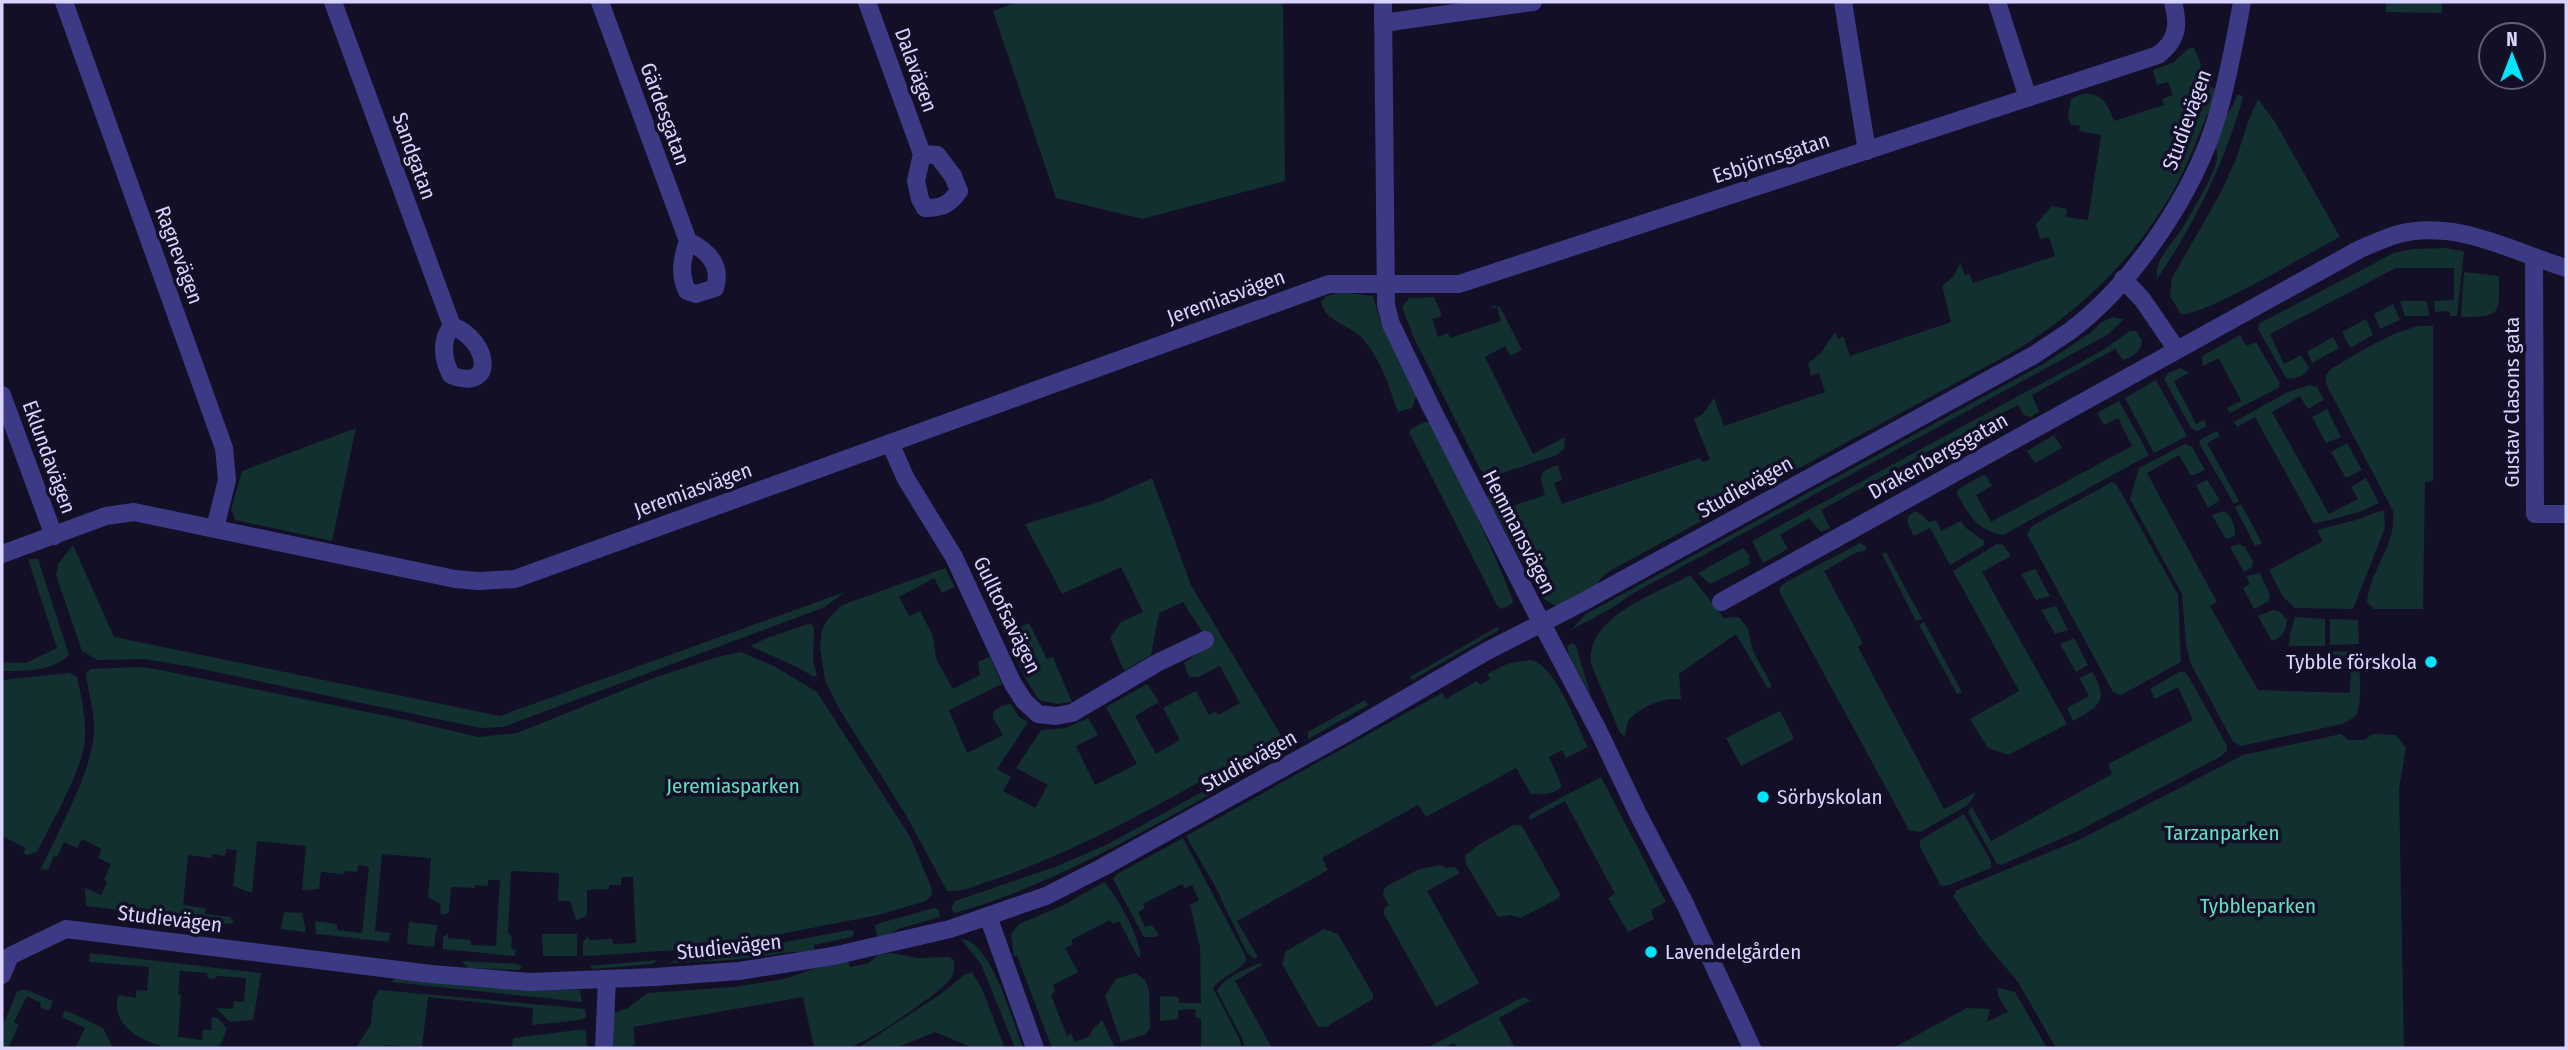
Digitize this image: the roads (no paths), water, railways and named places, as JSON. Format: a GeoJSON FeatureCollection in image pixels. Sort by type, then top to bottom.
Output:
{"type":"FeatureCollection","features":[{"type":"Feature","properties":{"kind":"street","name":"Ragnevägen"},"geometry":{"type":"LineString","coordinates":[[64,2],[224,448],[227,480],[215,527]]}},
{"type":"Feature","properties":{"kind":"street","name":"Sandgatan"},"geometry":{"type":"LineString","coordinates":[[333,2],[452,326]]}},
{"type":"Feature","properties":{"kind":"street","name":"Gärdesgatan"},"geometry":{"type":"LineString","coordinates":[[600,2],[688,241]]}},
{"type":"Feature","properties":{"kind":"street","name":"Dalavägen"},"geometry":{"type":"LineString","coordinates":[[867,2],[922,154]]}},
{"type":"Feature","properties":{"kind":"street","name":"Hemmansvägen"},"geometry":{"type":"LineString","coordinates":[[1383,2],[1385,284],[1386,305],[1391,324],[1686,906],[1752,1048]]}},
{"type":"Feature","properties":{"kind":"street"},"geometry":{"type":"LineString","coordinates":[[1383,23],[1533,2]]}},
{"type":"Feature","properties":{"kind":"street"},"geometry":{"type":"LineString","coordinates":[[1843,2],[1867,150]]}},
{"type":"Feature","properties":{"kind":"street"},"geometry":{"type":"LineString","coordinates":[[1997,2],[2028,98]]}},
{"type":"Feature","properties":{"kind":"street","name":"Esbjörnsgatan"},"geometry":{"type":"LineString","coordinates":[[1385,284],[1459,284],[2158,55],[2172,43],[2175,33],[2177,16],[2173,2]]}},
{"type":"Feature","properties":{"kind":"street","name":"Studievägen"},"geometry":{"type":"LineString","coordinates":[[6,955],[66,929],[431,974],[530,982],[714,973],[789,964],[918,937],[1046,896],[1348,732],[1487,651],[1579,604],[2034,355],[2071,330],[2123,279],[2165,225],[2202,157],[2216,119],[2230,66],[2242,2]]}},
{"type":"Feature","properties":{"kind":"street","name":"Drakenbergsgatan"},"geometry":{"type":"LineString","coordinates":[[1721,602],[2360,249],[2397,234],[2431,231],[2472,234],[2566,268]]}},
{"type":"Feature","properties":{"kind":"street","name":"Gustav Clasons gata"},"geometry":{"type":"LineString","coordinates":[[2534,258],[2535,514],[2566,514]]}},
{"type":"Feature","properties":{"kind":"street"},"geometry":{"type":"LineString","coordinates":[[2123,279],[2142,299],[2177,350]]}},
{"type":"Feature","properties":{"kind":"street","name":"Jeremiasvägen"},"geometry":{"type":"LineString","coordinates":[[2,554],[106,516],[134,512],[455,579],[515,579],[1329,284],[1385,284]]}},
{"type":"Feature","properties":{"kind":"street","name":"Eklundavägen"},"geometry":{"type":"LineString","coordinates":[[2,395],[54,536]]}},
{"type":"Feature","properties":{"kind":"street","name":"Gulltofsavägen"},"geometry":{"type":"LineString","coordinates":[[890,443],[906,479],[954,557],[1013,684],[1024,701],[1038,714],[1056,716],[1072,713],[1157,663],[1205,640]]}},
{"type":"Feature","properties":{"kind":"street"},"geometry":{"type":"LineString","coordinates":[[988,916],[1035,1048]]}},
{"type":"Feature","properties":{"kind":"street"},"geometry":{"type":"LineString","coordinates":[[2,975],[6,955]]}},
{"type":"Feature","properties":{"kind":"street"},"geometry":{"type":"LineString","coordinates":[[604,1048],[607,979]]}},
{"type":"Feature","properties":{"kind":"place","name":"Tybble förskola"},"geometry":{"type":"Point","coordinates":[2431,662]}},
{"type":"Feature","properties":{"kind":"place","name":"Sörbyskolan"},"geometry":{"type":"Point","coordinates":[1763,797]}},
{"type":"Feature","properties":{"kind":"place","name":"Lavendelgården"},"geometry":{"type":"Point","coordinates":[1651,952]}},
{"type":"Feature","properties":{"kind":"park label","name":"Jeremiasparken"},"geometry":{"type":"Point","coordinates":[733,786]}},
{"type":"Feature","properties":{"kind":"park label","name":"Tarzanparken"},"geometry":{"type":"Point","coordinates":[2222,833]}},
{"type":"Feature","properties":{"kind":"park label","name":"Tybbleparken"},"geometry":{"type":"Point","coordinates":[2258,906]}}]}
